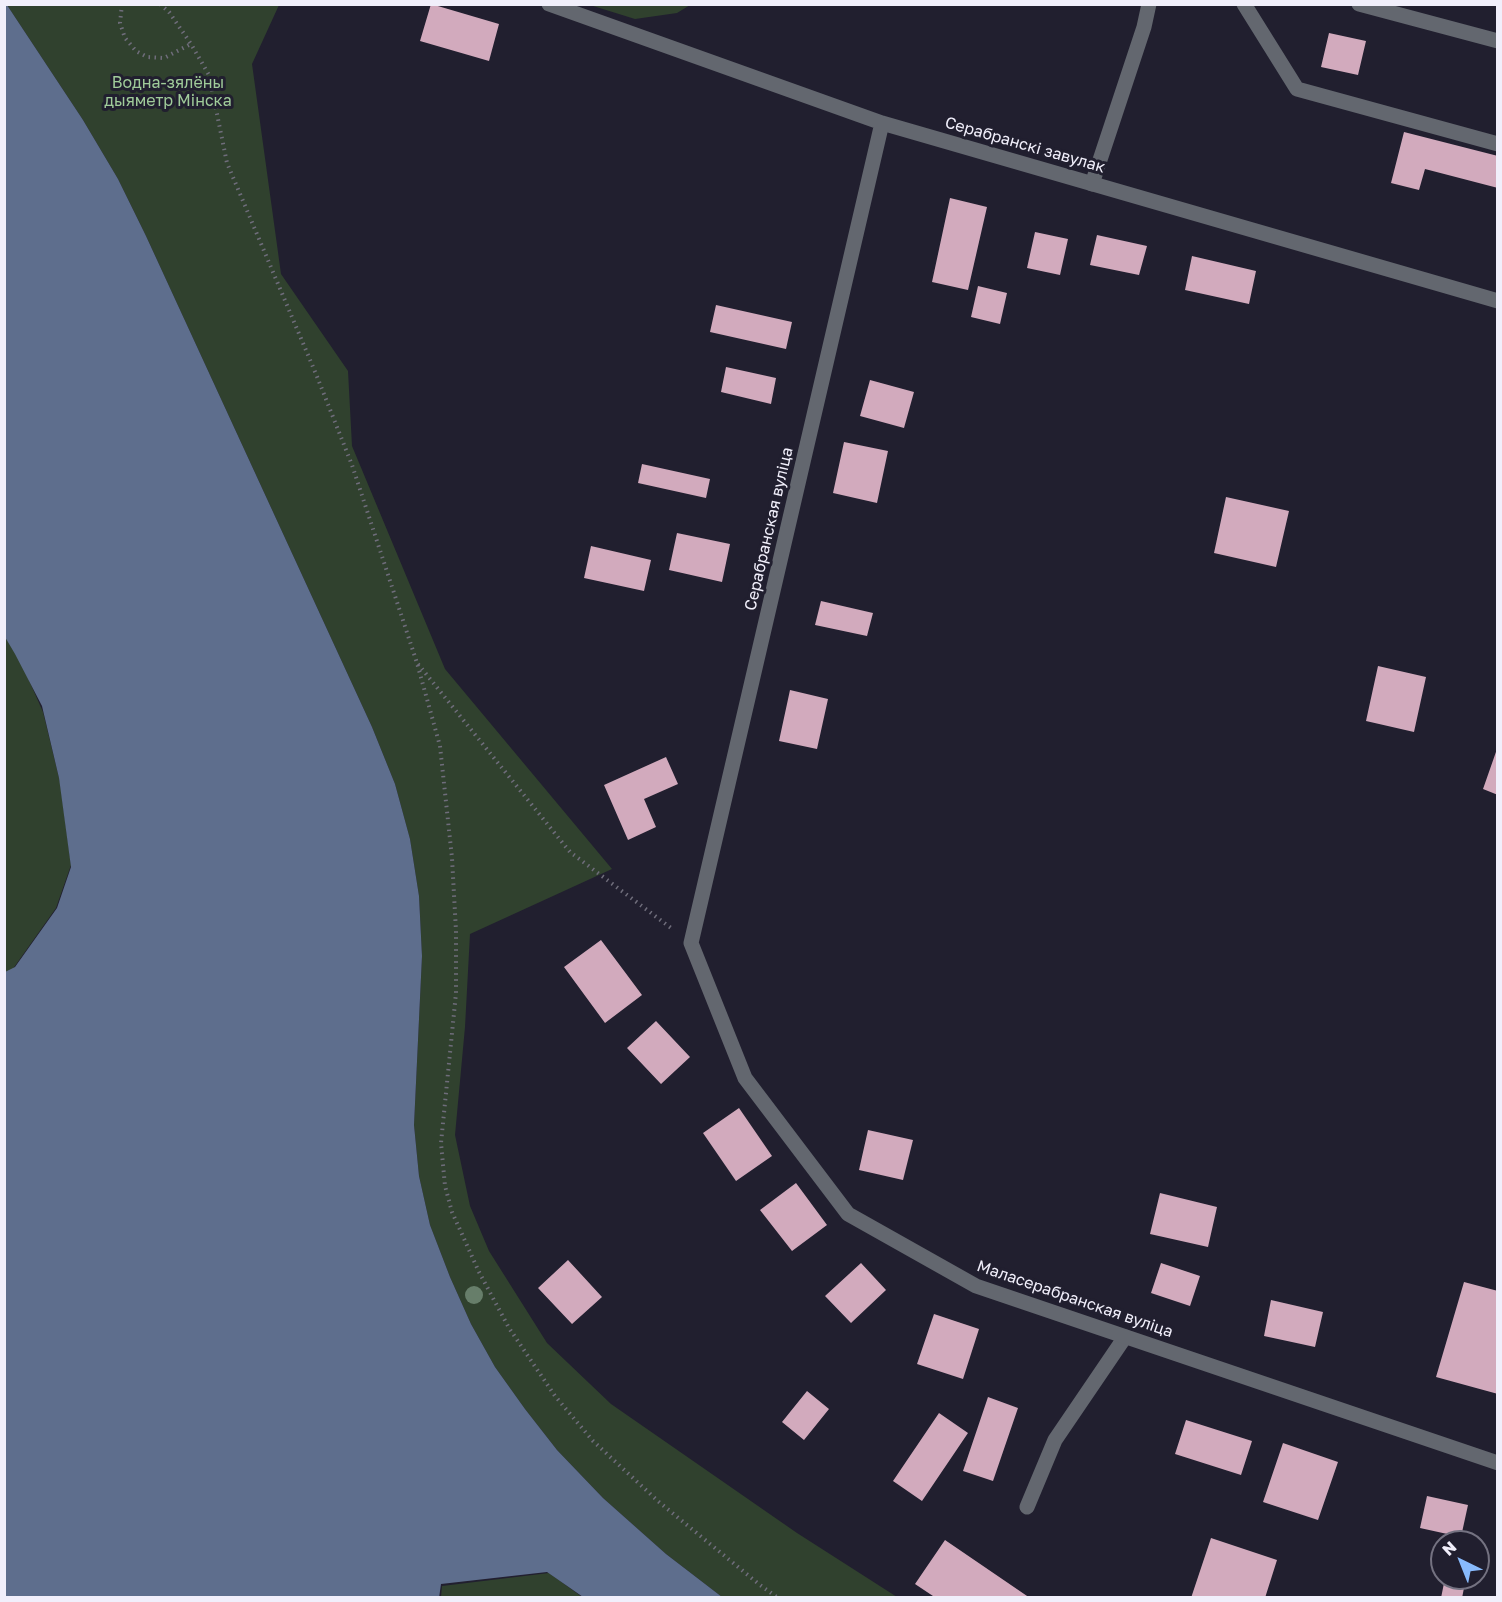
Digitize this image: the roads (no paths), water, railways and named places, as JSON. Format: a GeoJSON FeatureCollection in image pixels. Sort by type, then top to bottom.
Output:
{"type":"FeatureCollection","features":[{"type":"Feature","properties":{"kind":"street","name":"Серабранскі завулак"},"geometry":{"type":"LineString","coordinates":[[549,4],[882,123],[1497,301]]}},
{"type":"Feature","properties":{"kind":"street"},"geometry":{"type":"LineString","coordinates":[[1092,184],[1144,27],[1149,4]]}},
{"type":"Feature","properties":{"kind":"street"},"geometry":{"type":"LineString","coordinates":[[1244,4],[1297,89],[1497,144]]}},
{"type":"Feature","properties":{"kind":"street"},"geometry":{"type":"LineString","coordinates":[[1359,4],[1497,41]]}},
{"type":"Feature","properties":{"kind":"street","name":"Серабранская вуліца"},"geometry":{"type":"LineString","coordinates":[[691,943],[882,123]]}},
{"type":"Feature","properties":{"kind":"street","name":"Маласерабранская вуліца"},"geometry":{"type":"LineString","coordinates":[[691,943],[745,1078],[848,1214],[976,1286],[1497,1463]]}},
{"type":"Feature","properties":{"kind":"street"},"geometry":{"type":"LineString","coordinates":[[1027,1508],[1055,1440],[1125,1336]]}},
{"type":"Feature","properties":{"kind":"water"},"geometry":{"type":"Polygon","coordinates":[[[4,5],[7,5],[83,120],[118,179],[372,727],[395,784],[410,839],[419,896],[422,956],[414,1125],[419,1176],[430,1225],[471,1324],[495,1367],[557,1450],[603,1498],[666,1554],[722,1597],[583,1597],[547,1572],[441,1584],[439,1598],[5,1597],[5,972],[15,967],[57,908],[71,867],[59,778],[42,706],[5,637],[4,5]]]}},
{"type":"Feature","properties":{"kind":"park label","name":"Водна-зялёны дыяметр Мінска"},"geometry":{"type":"Point","coordinates":[168,92]}}]}
